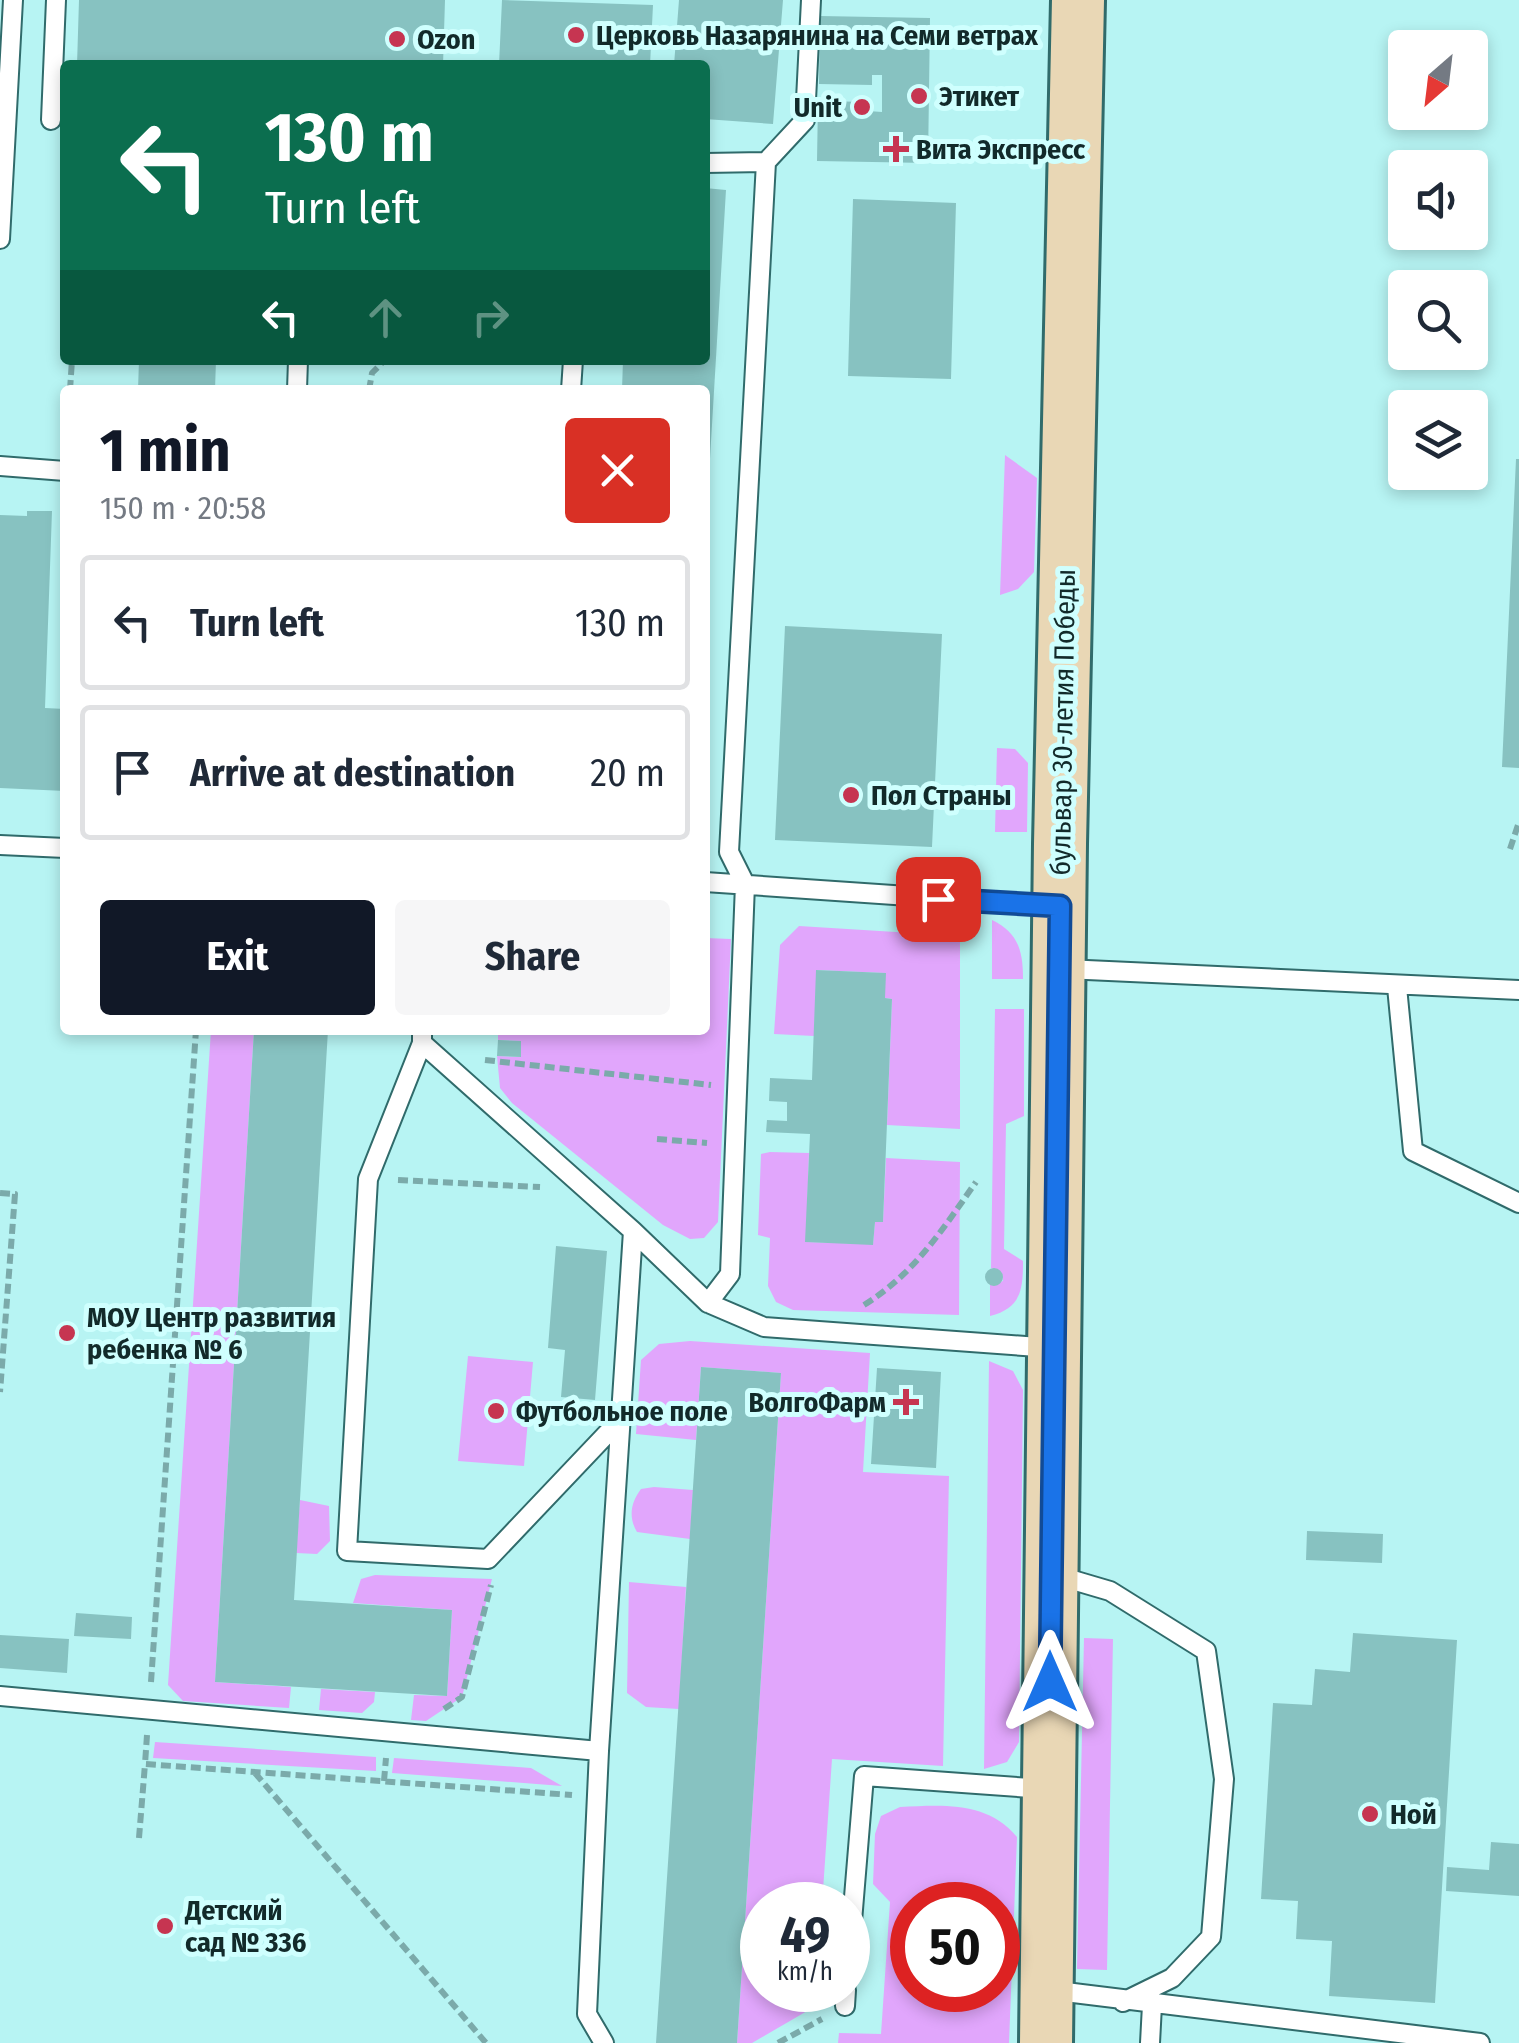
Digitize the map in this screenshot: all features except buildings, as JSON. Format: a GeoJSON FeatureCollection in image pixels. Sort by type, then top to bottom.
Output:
{"type":"FeatureCollection","features":[{"type":"Feature","properties":{"kind":"main road","name":"бульвар 30-летия Победы"},"geometry":{"type":"LineString","coordinates":[[1046,2043],[1049,1574],[1078,0]]}},
{"type":"Feature","properties":{"kind":"lane"},"geometry":{"type":"LineString","coordinates":[[0,237],[13,0]]}},
{"type":"Feature","properties":{"kind":"lane"},"geometry":{"type":"LineString","coordinates":[[50,120],[56,0]]}},
{"type":"Feature","properties":{"kind":"lane"},"geometry":{"type":"LineString","coordinates":[[708,1303],[730,1274],[746,884],[730,852],[766,162],[805,120],[810,0]]}},
{"type":"Feature","properties":{"kind":"lane"},"geometry":{"type":"LineString","coordinates":[[710,162],[766,162]]}},
{"type":"Feature","properties":{"kind":"lane"},"geometry":{"type":"LineString","coordinates":[[0,466],[60,471]]}},
{"type":"Feature","properties":{"kind":"lane"},"geometry":{"type":"LineString","coordinates":[[0,845],[60,848]]}},
{"type":"Feature","properties":{"kind":"lane"},"geometry":{"type":"LineString","coordinates":[[710,882],[1060,906]]}},
{"type":"Feature","properties":{"kind":"lane"},"geometry":{"type":"LineString","coordinates":[[1059,968],[1519,990]]}},
{"type":"Feature","properties":{"kind":"lane"},"geometry":{"type":"LineString","coordinates":[[1397,987],[1414,1151],[1519,1203]]}},
{"type":"Feature","properties":{"kind":"lane"},"geometry":{"type":"LineString","coordinates":[[620,1421],[488,1559],[347,1551],[368,1179],[426,1042],[591,1190],[708,1303],[764,1327],[1053,1348]]}},
{"type":"Feature","properties":{"kind":"lane"},"geometry":{"type":"LineString","coordinates":[[604,2043],[588,2014],[599,1751],[634,1231]]}},
{"type":"Feature","properties":{"kind":"lane"},"geometry":{"type":"LineString","coordinates":[[1049,1574],[1110,1592],[1206,1651],[1224,1779],[1210,1936],[1172,1978],[1124,2002]]}},
{"type":"Feature","properties":{"kind":"lane"},"geometry":{"type":"LineString","coordinates":[[0,1696],[599,1751]]}},
{"type":"Feature","properties":{"kind":"lane"},"geometry":{"type":"LineString","coordinates":[[855,1882],[864,1776],[1050,1789]]}},
{"type":"Feature","properties":{"kind":"lane"},"geometry":{"type":"LineString","coordinates":[[1048,1990],[1480,2043]]}},
{"type":"Feature","properties":{"kind":"lane"},"geometry":{"type":"LineString","coordinates":[[1150,2043],[1152,2005]]}},
{"type":"Feature","properties":{"kind":"path"},"geometry":{"type":"LineString","coordinates":[[1510,850],[1519,822]]}},
{"type":"Feature","properties":{"kind":"path"},"geometry":{"type":"LineString","coordinates":[[139,1838],[196,1035]]}},
{"type":"Feature","properties":{"kind":"path"},"geometry":{"type":"LineString","coordinates":[[426,1042],[735,1087]]}},
{"type":"Feature","properties":{"kind":"path"},"geometry":{"type":"LineString","coordinates":[[657,1139],[734,1144]]}},
{"type":"Feature","properties":{"kind":"path"},"geometry":{"type":"LineString","coordinates":[[368,1179],[591,1190]]}},
{"type":"Feature","properties":{"kind":"path"},"geometry":{"type":"LineString","coordinates":[[822,1331],[891,1288],[928,1251],[976,1182]]}},
{"type":"Feature","properties":{"kind":"path"},"geometry":{"type":"LineString","coordinates":[[0,1193],[14,1194],[0,1392]]}},
{"type":"Feature","properties":{"kind":"path"},"geometry":{"type":"LineString","coordinates":[[409,1733],[462,1697],[492,1579],[488,1559]]}},
{"type":"Feature","properties":{"kind":"path"},"geometry":{"type":"LineString","coordinates":[[145,1764],[597,1796]]}},
{"type":"Feature","properties":{"kind":"path"},"geometry":{"type":"LineString","coordinates":[[254,1772],[486,2043]]}},
{"type":"Feature","properties":{"kind":"path"},"geometry":{"type":"LineString","coordinates":[[778,2043],[824,2012]]}},
{"type":"Feature","properties":{"kind":"shaded area"},"geometry":{"type":"Polygon","coordinates":[[[1005,455],[1037,478],[1034,572],[1018,589],[1000,595],[1005,455]]]}},
{"type":"Feature","properties":{"kind":"shaded area"},"geometry":{"type":"Polygon","coordinates":[[[997,748],[1015,749],[1028,763],[1027,832],[995,832],[997,748]]]}},
{"type":"Feature","properties":{"kind":"shaded area"},"geometry":{"type":"Polygon","coordinates":[[[992,920],[1018,944],[1023,979],[992,979],[992,920]]]}},
{"type":"Feature","properties":{"kind":"shaded area"},"geometry":{"type":"Polygon","coordinates":[[[799,926],[960,936],[960,1129],[887,1125],[892,999],[885,998],[885,973],[817,970],[814,1036],[774,1034],[780,945],[799,926]]]}},
{"type":"Feature","properties":{"kind":"shaded area"},"geometry":{"type":"Polygon","coordinates":[[[710,938],[731,939],[718,1222],[704,1238],[690,1239],[663,1225],[512,1103],[500,1088],[497,1056],[520,1057],[521,1041],[498,1040],[498,1035],[710,1035],[710,938]]]}},
{"type":"Feature","properties":{"kind":"shaded area"},"geometry":{"type":"Polygon","coordinates":[[[995,1009],[1024,1009],[1024,1116],[1006,1124],[1004,1249],[1023,1261],[1023,1271],[1014,1303],[990,1316],[990,1285],[1003,1281],[1002,1274],[991,1268],[995,1009]]]}},
{"type":"Feature","properties":{"kind":"shaded area"},"geometry":{"type":"Polygon","coordinates":[[[211,1035],[254,1035],[215,1682],[291,1687],[289,1708],[183,1701],[168,1685],[211,1035]]]}},
{"type":"Feature","properties":{"kind":"shaded area"},"geometry":{"type":"Polygon","coordinates":[[[809,1153],[806,1242],[873,1244],[875,1222],[883,1221],[886,1158],[960,1162],[959,1315],[793,1310],[776,1302],[768,1286],[770,1238],[758,1235],[761,1154],[809,1153]]]}},
{"type":"Feature","properties":{"kind":"shaded area"},"geometry":{"type":"Polygon","coordinates":[[[690,1341],[870,1353],[863,1472],[949,1476],[943,1766],[832,1759],[824,1882],[748,1882],[781,1373],[701,1367],[696,1440],[636,1434],[641,1360],[659,1344],[690,1341]]]}},
{"type":"Feature","properties":{"kind":"shaded area","name":"Футбольное поле"},"geometry":{"type":"Polygon","coordinates":[[[468,1356],[533,1362],[524,1466],[458,1461],[468,1356]]]}},
{"type":"Feature","properties":{"kind":"shaded area"},"geometry":{"type":"Polygon","coordinates":[[[989,1361],[1013,1371],[1023,1390],[1019,1742],[1007,1762],[984,1769],[989,1361]]]}},
{"type":"Feature","properties":{"kind":"shaded area"},"geometry":{"type":"Polygon","coordinates":[[[641,1489],[693,1490],[690,1539],[637,1532],[632,1515],[635,1499],[641,1489]]]}},
{"type":"Feature","properties":{"kind":"shaded area"},"geometry":{"type":"Polygon","coordinates":[[[300,1500],[329,1506],[330,1541],[317,1554],[296,1553],[300,1500]]]}},
{"type":"Feature","properties":{"kind":"shaded area"},"geometry":{"type":"Polygon","coordinates":[[[375,1575],[492,1579],[462,1697],[426,1721],[411,1720],[414,1695],[447,1696],[452,1610],[353,1603],[361,1579],[375,1575]]]}},
{"type":"Feature","properties":{"kind":"shaded area"},"geometry":{"type":"Polygon","coordinates":[[[629,1582],[686,1587],[679,1709],[646,1707],[627,1693],[629,1582]]]}},
{"type":"Feature","properties":{"kind":"shaded area"},"geometry":{"type":"Polygon","coordinates":[[[1084,1638],[1113,1639],[1107,1970],[1077,1969],[1084,1638]]]}},
{"type":"Feature","properties":{"kind":"shaded area"},"geometry":{"type":"Polygon","coordinates":[[[321,1689],[375,1692],[374,1702],[362,1713],[319,1710],[321,1689]]]}},
{"type":"Feature","properties":{"kind":"shaded area"},"geometry":{"type":"Polygon","coordinates":[[[155,1742],[376,1757],[376,1771],[153,1758],[155,1742]]]}},
{"type":"Feature","properties":{"kind":"shaded area"},"geometry":{"type":"Polygon","coordinates":[[[394,1758],[531,1768],[562,1786],[392,1773],[394,1758]]]}},
{"type":"Feature","properties":{"kind":"shaded area"},"geometry":{"type":"Polygon","coordinates":[[[900,1807],[978,1811],[1005,1825],[1017,1837],[1015,1882],[890,1882],[890,1902],[873,1884],[875,1834],[881,1816],[900,1807]]]}},
{"type":"Feature","properties":{"kind":"shaded area"},"geometry":{"type":"Polygon","coordinates":[[[890,1902],[890,2012],[1010,2012],[1009,2043],[838,2043],[839,2033],[881,2034],[890,1902]]]}},
{"type":"Feature","properties":{"kind":"shaded area"},"geometry":{"type":"Polygon","coordinates":[[[740,1997],[740,2012],[805,2012],[752,2043],[737,2043],[740,1997]]]}},
{"type":"Feature","properties":{"kind":"place","name":"Церковь Назарянина на Семи ветрах"},"geometry":{"type":"Point","coordinates":[576,35]}},
{"type":"Feature","properties":{"kind":"place","name":"Ozon"},"geometry":{"type":"Point","coordinates":[397,39]}},
{"type":"Feature","properties":{"kind":"place","name":"Этикет"},"geometry":{"type":"Point","coordinates":[919,96]}},
{"type":"Feature","properties":{"kind":"place","name":"Unit"},"geometry":{"type":"Point","coordinates":[862,107]}},
{"type":"Feature","properties":{"kind":"place","name":"Вита Экспресс"},"geometry":{"type":"Point","coordinates":[896,149]}},
{"type":"Feature","properties":{"kind":"place","name":"Пол Страны"},"geometry":{"type":"Point","coordinates":[851,795]}},
{"type":"Feature","properties":{"kind":"place","name":"МОУ Центр развития ребенка № 6"},"geometry":{"type":"Point","coordinates":[67,1333]}},
{"type":"Feature","properties":{"kind":"place","name":"ВолгоФарм"},"geometry":{"type":"Point","coordinates":[906,1402]}},
{"type":"Feature","properties":{"kind":"place","name":"Футбольное поле"},"geometry":{"type":"Point","coordinates":[496,1411]}},
{"type":"Feature","properties":{"kind":"place","name":"Ной"},"geometry":{"type":"Point","coordinates":[1370,1814]}},
{"type":"Feature","properties":{"kind":"place","name":"Детский сад № 336"},"geometry":{"type":"Point","coordinates":[165,1926]}},
{"type":"Feature","properties":{"kind":"route"},"geometry":{"type":"LineString","coordinates":[[938,899],[1060,906],[1050,1682]]}}]}
